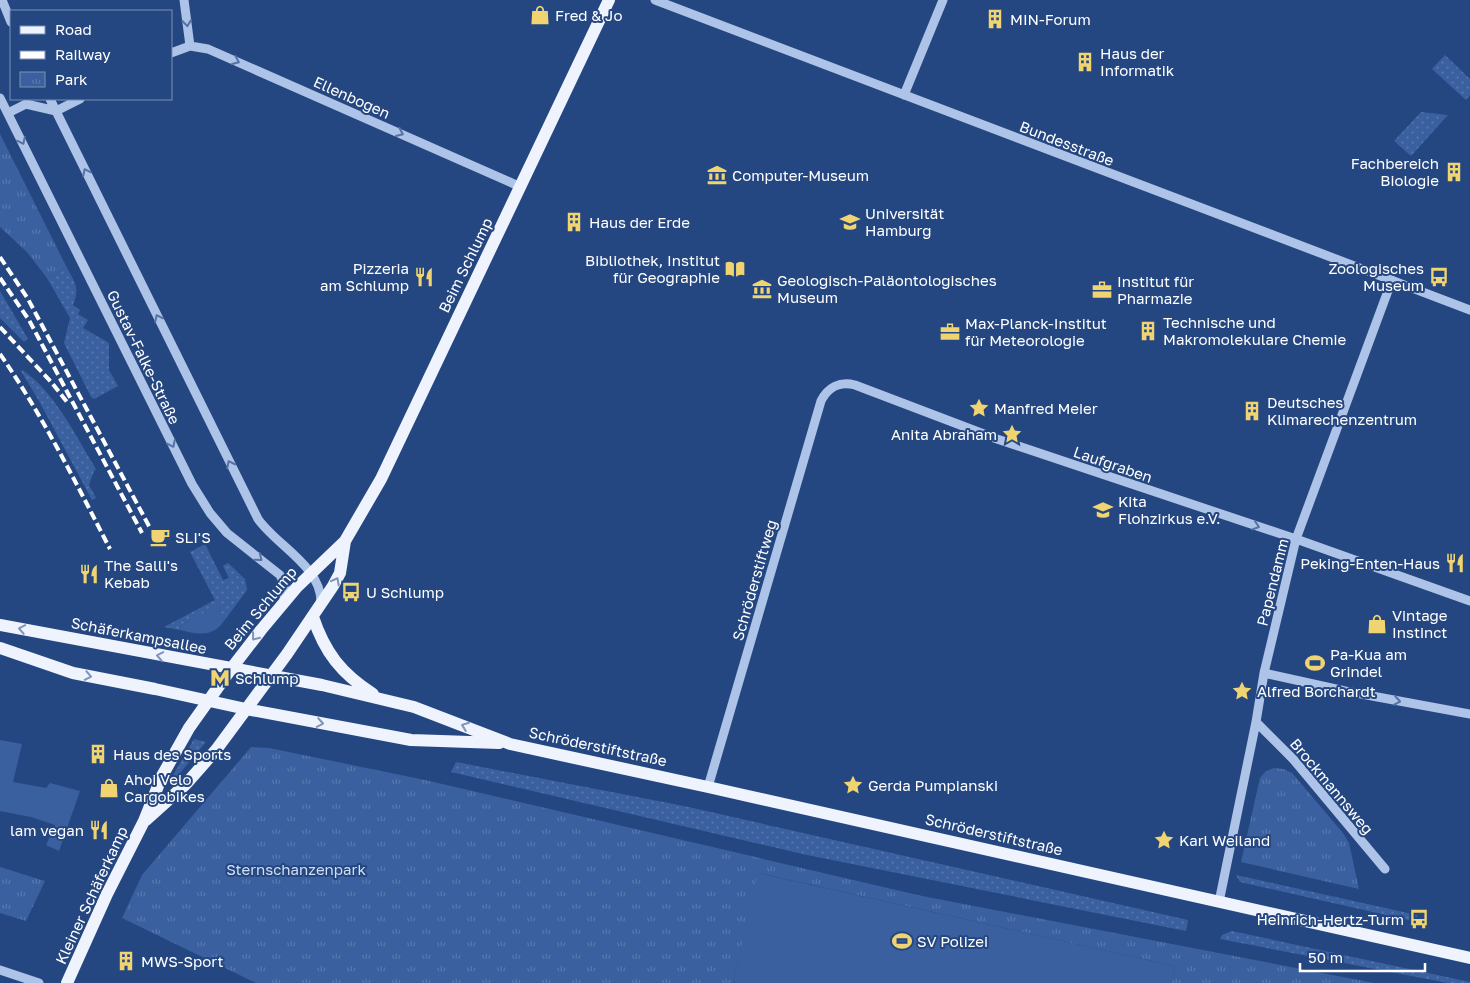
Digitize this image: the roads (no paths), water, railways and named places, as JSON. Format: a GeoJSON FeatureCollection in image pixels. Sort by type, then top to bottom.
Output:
{"type":"FeatureCollection","features":[{"type":"Feature","properties":{"kind":"main road","name":"Beim Schlump"},"geometry":{"type":"LineString","coordinates":[[207,701],[230,668],[281,606],[310,574],[345,541],[387,467],[609,0]]}},
{"type":"Feature","properties":{"kind":"main road","name":"Beim Schlump"},"geometry":{"type":"LineString","coordinates":[[246,709],[321,605],[340,573],[345,541]]}},
{"type":"Feature","properties":{"kind":"main road"},"geometry":{"type":"LineString","coordinates":[[312,617],[322,641],[335,662],[356,683],[382,700]]}},
{"type":"Feature","properties":{"kind":"main road","name":"Schäferkampsallee"},"geometry":{"type":"LineString","coordinates":[[0,624],[272,675]]}},
{"type":"Feature","properties":{"kind":"main road"},"geometry":{"type":"LineString","coordinates":[[0,648],[73,673],[246,709]]}},
{"type":"Feature","properties":{"kind":"main road","name":"Schröderstiftstraße"},"geometry":{"type":"LineString","coordinates":[[272,675],[414,707],[510,744],[1470,958]]}},
{"type":"Feature","properties":{"kind":"main road","name":"Kleiner Schäferkamp"},"geometry":{"type":"LineString","coordinates":[[67,983],[107,894],[144,821],[162,776],[189,728],[207,701]]}},
{"type":"Feature","properties":{"kind":"main road","name":"Schröderstiftstraße"},"geometry":{"type":"LineString","coordinates":[[246,709],[411,740],[510,744]]}},
{"type":"Feature","properties":{"kind":"main road","name":"Kleiner Schäferkamp"},"geometry":{"type":"LineString","coordinates":[[144,821],[186,784],[216,750],[246,709]]}},
{"type":"Feature","properties":{"kind":"street"},"geometry":{"type":"LineString","coordinates":[[2,0],[10,20]]}},
{"type":"Feature","properties":{"kind":"street"},"geometry":{"type":"LineString","coordinates":[[172,53],[190,46],[184,0]]}},
{"type":"Feature","properties":{"kind":"street","name":"Bundesstraße"},"geometry":{"type":"LineString","coordinates":[[655,0],[1470,310]]}},
{"type":"Feature","properties":{"kind":"street"},"geometry":{"type":"LineString","coordinates":[[904,95],[943,0]]}},
{"type":"Feature","properties":{"kind":"street","name":"Ellenbogen"},"geometry":{"type":"LineString","coordinates":[[190,46],[208,49],[521,187]]}},
{"type":"Feature","properties":{"kind":"street","name":"Gustav-Falke-Straße"},"geometry":{"type":"LineString","coordinates":[[0,98],[192,484],[210,513],[227,533],[280,575],[286,591],[281,606]]}},
{"type":"Feature","properties":{"kind":"street","name":"Gustav-Falke-Straße"},"geometry":{"type":"LineString","coordinates":[[51,100],[258,520],[272,536],[294,555],[310,574],[318,586],[321,605]]}},
{"type":"Feature","properties":{"kind":"street"},"geometry":{"type":"LineString","coordinates":[[8,113],[26,104],[56,110],[78,100]]}},
{"type":"Feature","properties":{"kind":"street","name":"Papendamm"},"geometry":{"type":"LineString","coordinates":[[1219,902],[1256,722],[1264,673],[1296,540],[1392,280]]}},
{"type":"Feature","properties":{"kind":"street","name":"Laufgraben"},"geometry":{"type":"LineString","coordinates":[[834,386],[841,384],[855,385],[997,439],[1470,601]]}},
{"type":"Feature","properties":{"kind":"street","name":"Schröderstiftweg"},"geometry":{"type":"LineString","coordinates":[[708,787],[821,401],[824,395],[834,386]]}},
{"type":"Feature","properties":{"kind":"street"},"geometry":{"type":"LineString","coordinates":[[1264,673],[1344,691],[1470,714]]}},
{"type":"Feature","properties":{"kind":"street","name":"Brockmannsweg"},"geometry":{"type":"LineString","coordinates":[[1256,722],[1293,759],[1385,869]]}},
{"type":"Feature","properties":{"kind":"street"},"geometry":{"type":"LineString","coordinates":[[0,970],[39,983]]}},
{"type":"Feature","properties":{"kind":"railway"},"geometry":{"type":"LineString","coordinates":[[0,257],[28,299],[150,528]]}},
{"type":"Feature","properties":{"kind":"railway"},"geometry":{"type":"LineString","coordinates":[[0,278],[29,320],[142,533]]}},
{"type":"Feature","properties":{"kind":"railway"},"geometry":{"type":"LineString","coordinates":[[0,327],[67,402]]}},
{"type":"Feature","properties":{"kind":"railway"},"geometry":{"type":"LineString","coordinates":[[0,354],[31,401],[110,549]]}},
{"type":"Feature","properties":{"kind":"place","name":"Fred & Jo"},"geometry":{"type":"Point","coordinates":[540,15]}},
{"type":"Feature","properties":{"kind":"place","name":"MIN-Forum"},"geometry":{"type":"Point","coordinates":[995,19]}},
{"type":"Feature","properties":{"kind":"place","name":"Haus der Informatik"},"geometry":{"type":"Point","coordinates":[1085,62]}},
{"type":"Feature","properties":{"kind":"place","name":"Fachbereich Biologie"},"geometry":{"type":"Point","coordinates":[1454,172]}},
{"type":"Feature","properties":{"kind":"place","name":"Computer-Museum"},"geometry":{"type":"Point","coordinates":[717,175]}},
{"type":"Feature","properties":{"kind":"place","name":"Haus der Erde"},"geometry":{"type":"Point","coordinates":[574,222]}},
{"type":"Feature","properties":{"kind":"place","name":"Universität Hamburg"},"geometry":{"type":"Point","coordinates":[850,222]}},
{"type":"Feature","properties":{"kind":"place","name":"Bibliothek, Institut für Geographie"},"geometry":{"type":"Point","coordinates":[735,269]}},
{"type":"Feature","properties":{"kind":"place","name":"Pizzeria am Schlump"},"geometry":{"type":"Point","coordinates":[424,277]}},
{"type":"Feature","properties":{"kind":"place","name":"Zoologisches Museum"},"geometry":{"type":"Point","coordinates":[1439,277]}},
{"type":"Feature","properties":{"kind":"place","name":"Geologisch-Paläontologisches Museum"},"geometry":{"type":"Point","coordinates":[762,289]}},
{"type":"Feature","properties":{"kind":"place","name":"Institut für Pharmazie"},"geometry":{"type":"Point","coordinates":[1102,290]}},
{"type":"Feature","properties":{"kind":"place","name":"Technische und Makromolekulare Chemie"},"geometry":{"type":"Point","coordinates":[1148,331]}},
{"type":"Feature","properties":{"kind":"place","name":"Max-Planck-Institut für Meteorologie"},"geometry":{"type":"Point","coordinates":[950,332]}},
{"type":"Feature","properties":{"kind":"place","name":"Manfred Meier"},"geometry":{"type":"Point","coordinates":[979,408]}},
{"type":"Feature","properties":{"kind":"place","name":"Deutsches Klimarechenzentrum"},"geometry":{"type":"Point","coordinates":[1252,411]}},
{"type":"Feature","properties":{"kind":"place","name":"Anita Abraham"},"geometry":{"type":"Point","coordinates":[1012,434]}},
{"type":"Feature","properties":{"kind":"place","name":"Kita Flohzirkus e.V."},"geometry":{"type":"Point","coordinates":[1103,510]}},
{"type":"Feature","properties":{"kind":"place","name":"SLI'S"},"geometry":{"type":"Point","coordinates":[160,537]}},
{"type":"Feature","properties":{"kind":"place","name":"Peking-Enten-Haus"},"geometry":{"type":"Point","coordinates":[1455,563]}},
{"type":"Feature","properties":{"kind":"place","name":"The Salli's Kebab"},"geometry":{"type":"Point","coordinates":[89,574]}},
{"type":"Feature","properties":{"kind":"place","name":"U Schlump"},"geometry":{"type":"Point","coordinates":[351,592]}},
{"type":"Feature","properties":{"kind":"place","name":"Vintage Instinct"},"geometry":{"type":"Point","coordinates":[1377,624]}},
{"type":"Feature","properties":{"kind":"place","name":"Pa-Kua am Grindel"},"geometry":{"type":"Point","coordinates":[1315,663]}},
{"type":"Feature","properties":{"kind":"place","name":"Schlump"},"geometry":{"type":"Point","coordinates":[220,678]}},
{"type":"Feature","properties":{"kind":"place","name":"Alfred Borchardt"},"geometry":{"type":"Point","coordinates":[1242,691]}},
{"type":"Feature","properties":{"kind":"place","name":"Haus des Sports"},"geometry":{"type":"Point","coordinates":[98,754]}},
{"type":"Feature","properties":{"kind":"place","name":"Gerda Pumpianski"},"geometry":{"type":"Point","coordinates":[853,785]}},
{"type":"Feature","properties":{"kind":"place","name":"Ahoi Velo Cargobikes"},"geometry":{"type":"Point","coordinates":[109,788]}},
{"type":"Feature","properties":{"kind":"place","name":"lam vegan"},"geometry":{"type":"Point","coordinates":[99,830]}},
{"type":"Feature","properties":{"kind":"place","name":"Karl Weiland"},"geometry":{"type":"Point","coordinates":[1164,840]}},
{"type":"Feature","properties":{"kind":"place","name":"Heinrich-Hertz-Turm"},"geometry":{"type":"Point","coordinates":[1419,919]}},
{"type":"Feature","properties":{"kind":"place","name":"SV Polizei"},"geometry":{"type":"Point","coordinates":[902,941]}},
{"type":"Feature","properties":{"kind":"place","name":"MWS-Sport"},"geometry":{"type":"Point","coordinates":[126,961]}},
{"type":"Feature","properties":{"kind":"park label","name":"Sternschanzenpark"},"geometry":{"type":"Point","coordinates":[296,869]}}]}
